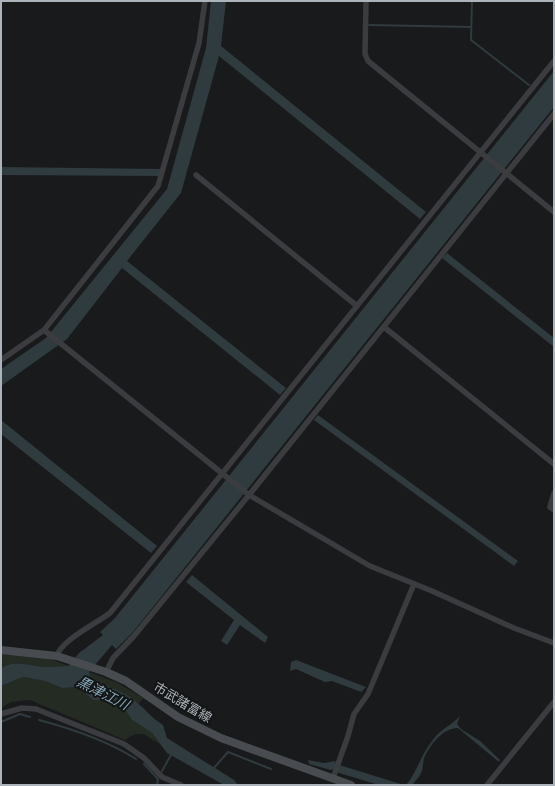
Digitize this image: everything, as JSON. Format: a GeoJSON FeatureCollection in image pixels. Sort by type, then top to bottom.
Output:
{"type":"FeatureCollection","features":[{"type":"Feature","properties":{"kind":"main road","name":"市武諸富線"},"geometry":{"type":"LineString","coordinates":[[1,650],[61,657],[102,670],[126,681],[178,717],[221,738],[334,775],[351,785]]}},
{"type":"Feature","properties":{"kind":"street"},"geometry":{"type":"LineString","coordinates":[[1,360],[46,331],[158,186],[199,44],[205,1]]}},
{"type":"Feature","properties":{"kind":"street"},"geometry":{"type":"LineString","coordinates":[[366,1],[365,54],[368,61],[554,212]]}},
{"type":"Feature","properties":{"kind":"street"},"geometry":{"type":"LineString","coordinates":[[61,657],[58,650],[78,633],[96,624],[110,613],[224,475],[357,306],[482,153],[554,61]]}},
{"type":"Feature","properties":{"kind":"street"},"geometry":{"type":"LineString","coordinates":[[102,670],[134,636],[554,114]]}},
{"type":"Feature","properties":{"kind":"street"},"geometry":{"type":"LineString","coordinates":[[196,175],[357,306]]}},
{"type":"Feature","properties":{"kind":"street"},"geometry":{"type":"LineString","coordinates":[[384,327],[554,464]]}},
{"type":"Feature","properties":{"kind":"street"},"geometry":{"type":"LineString","coordinates":[[46,331],[248,494],[370,566],[514,628],[554,643]]}},
{"type":"Feature","properties":{"kind":"street"},"geometry":{"type":"LineString","coordinates":[[554,493],[550,507],[554,510]]}},
{"type":"Feature","properties":{"kind":"street"},"geometry":{"type":"LineString","coordinates":[[334,775],[354,714],[368,694],[414,584]]}},
{"type":"Feature","properties":{"kind":"street"},"geometry":{"type":"LineString","coordinates":[[486,785],[554,702]]}},
{"type":"Feature","properties":{"kind":"street"},"geometry":{"type":"LineString","coordinates":[[1,714],[22,708],[36,709],[124,744],[144,758],[162,777],[181,785]]}},
{"type":"Feature","properties":{"kind":"shaded area"},"geometry":{"type":"Polygon","coordinates":[[[1,654],[51,659],[68,666],[41,667],[11,664],[1,669],[1,654]]]}},
{"type":"Feature","properties":{"kind":"shaded area"},"geometry":{"type":"Polygon","coordinates":[[[89,672],[118,683],[143,698],[139,704],[128,696],[89,679],[89,672]]]}},
{"type":"Feature","properties":{"kind":"shaded area"},"geometry":{"type":"Polygon","coordinates":[[[23,677],[45,681],[62,688],[79,687],[93,700],[108,701],[125,710],[132,720],[152,733],[160,744],[143,734],[135,734],[125,740],[30,700],[11,702],[1,708],[1,686],[23,677]]]}},
{"type":"Feature","properties":{"kind":"water"},"geometry":{"type":"Polygon","coordinates":[[[211,1],[226,1],[221,46],[426,212],[420,219],[219,56],[181,193],[127,261],[286,388],[280,395],[122,268],[67,339],[1,386],[1,369],[46,338],[167,189],[206,48],[211,1]]]}},
{"type":"Feature","properties":{"kind":"water","name":"黒津江川"},"geometry":{"type":"Polygon","coordinates":[[[554,71],[554,107],[133,632],[116,649],[112,645],[89,672],[89,679],[115,689],[130,697],[163,725],[167,738],[234,780],[238,785],[224,785],[167,753],[152,733],[132,720],[125,710],[108,701],[93,700],[78,687],[62,688],[45,681],[23,677],[1,686],[1,669],[6,666],[11,664],[23,664],[41,667],[68,666],[79,653],[103,635],[100,632],[115,618],[554,71]]]}},
{"type":"Feature","properties":{"kind":"water"},"geometry":{"type":"Polygon","coordinates":[[[1,167],[161,169],[160,176],[1,175],[1,167]]]}},
{"type":"Feature","properties":{"kind":"water"},"geometry":{"type":"Polygon","coordinates":[[[447,253],[554,338],[554,347],[442,258],[447,253]]]}},
{"type":"Feature","properties":{"kind":"water"},"geometry":{"type":"Polygon","coordinates":[[[318,415],[518,561],[514,566],[314,420],[318,415]]]}},
{"type":"Feature","properties":{"kind":"water"},"geometry":{"type":"Polygon","coordinates":[[[1,420],[157,546],[151,553],[1,434],[1,420]]]}},
{"type":"Feature","properties":{"kind":"water"},"geometry":{"type":"Polygon","coordinates":[[[192,575],[268,637],[265,643],[240,625],[227,645],[221,641],[234,620],[186,582],[192,575]]]}},
{"type":"Feature","properties":{"kind":"water"},"geometry":{"type":"Polygon","coordinates":[[[296,660],[366,687],[361,692],[332,681],[325,682],[296,669],[290,671],[291,662],[296,660]]]}},
{"type":"Feature","properties":{"kind":"water"},"geometry":{"type":"Polygon","coordinates":[[[460,716],[457,724],[461,729],[480,741],[500,760],[499,762],[458,728],[453,729],[447,731],[434,742],[425,756],[419,776],[413,785],[406,785],[428,746],[435,737],[460,716]]]}},
{"type":"Feature","properties":{"kind":"water"},"geometry":{"type":"Polygon","coordinates":[[[308,760],[324,763],[335,761],[336,764],[404,785],[379,785],[339,773],[334,769],[331,770],[309,764],[308,760]]]}},
{"type":"Feature","properties":{"kind":"waterway"},"geometry":{"type":"LineString","coordinates":[[472,1],[471,40],[529,85]]}},
{"type":"Feature","properties":{"kind":"waterway"},"geometry":{"type":"LineString","coordinates":[[369,25],[471,27]]}},
{"type":"Feature","properties":{"kind":"waterway"},"geometry":{"type":"LineString","coordinates":[[1,722],[20,714],[30,717]]}},
{"type":"Feature","properties":{"kind":"waterway"},"geometry":{"type":"LineString","coordinates":[[39,720],[89,736],[113,746],[136,759]]}},
{"type":"Feature","properties":{"kind":"waterway"},"geometry":{"type":"LineString","coordinates":[[213,769],[228,752],[271,769]]}},
{"type":"Feature","properties":{"kind":"waterway"},"geometry":{"type":"LineString","coordinates":[[162,771],[172,753]]}},
{"type":"Feature","properties":{"kind":"waterway"},"geometry":{"type":"LineString","coordinates":[[144,764],[158,779],[157,785]]}}]}
